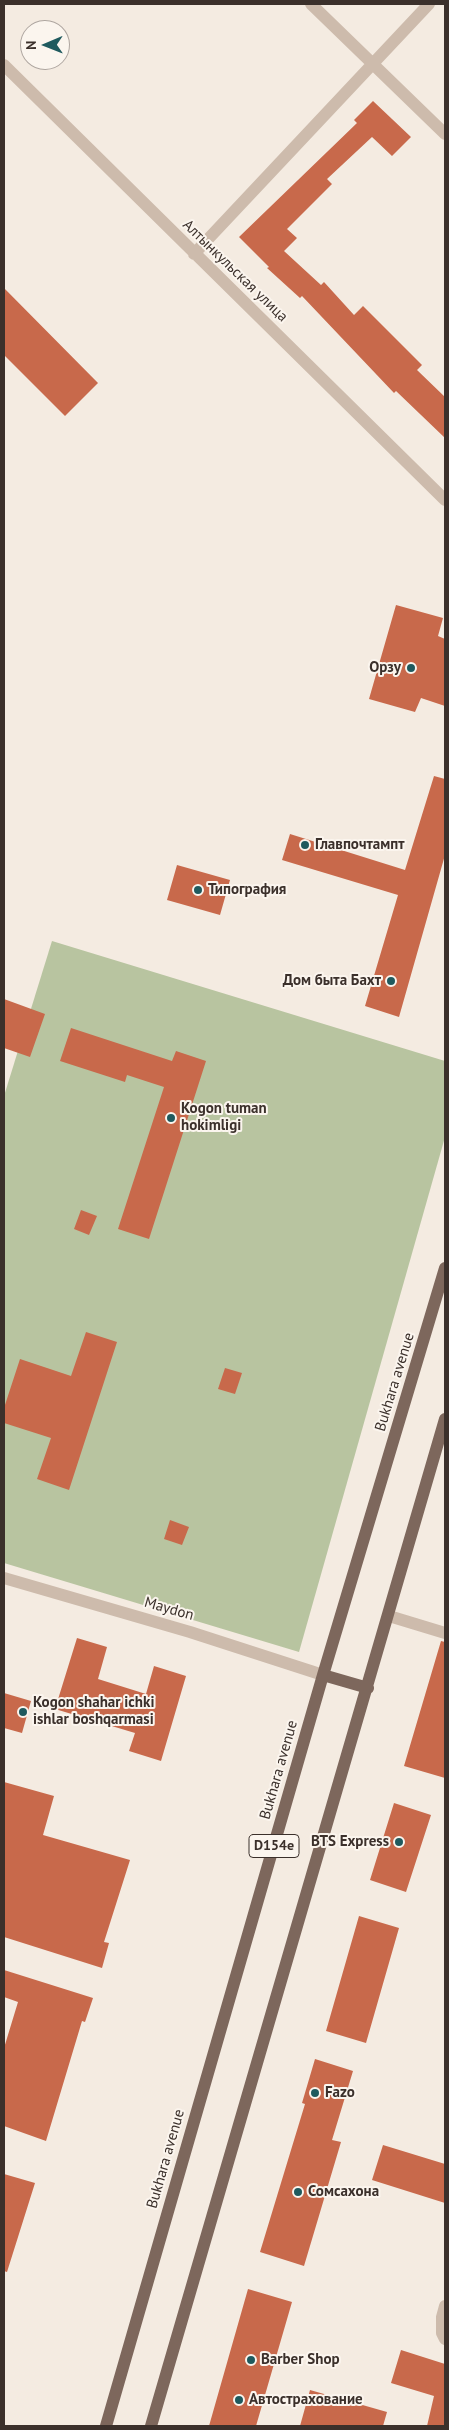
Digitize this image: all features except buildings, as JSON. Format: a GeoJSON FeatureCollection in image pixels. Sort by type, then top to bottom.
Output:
{"type":"FeatureCollection","features":[{"type":"Feature","properties":{"kind":"main road","name":"Bukhara avenue"},"geometry":{"type":"LineString","coordinates":[[106,2426],[324,1675],[445,1268]]}},
{"type":"Feature","properties":{"kind":"main road","name":"D154e"},"geometry":{"type":"LineString","coordinates":[[152,2426],[445,1419]]}},
{"type":"Feature","properties":{"kind":"main road"},"geometry":{"type":"LineString","coordinates":[[324,1675],[368,1688]]}},
{"type":"Feature","properties":{"kind":"street"},"geometry":{"type":"LineString","coordinates":[[311,4],[445,134]]}},
{"type":"Feature","properties":{"kind":"street"},"geometry":{"type":"LineString","coordinates":[[194,254],[429,4]]}},
{"type":"Feature","properties":{"kind":"street","name":"Алтынкульская улица"},"geometry":{"type":"LineString","coordinates":[[4,65],[445,500]]}},
{"type":"Feature","properties":{"kind":"street","name":"Maydon"},"geometry":{"type":"LineString","coordinates":[[4,1578],[190,1632],[324,1675]]}},
{"type":"Feature","properties":{"kind":"street"},"geometry":{"type":"LineString","coordinates":[[389,1616],[445,1633]]}},
{"type":"Feature","properties":{"kind":"street"},"geometry":{"type":"LineString","coordinates":[[445,2306],[442,2317],[442,2333],[445,2339]]}},
{"type":"Feature","properties":{"kind":"green space"},"geometry":{"type":"Polygon","coordinates":[[[52,941],[445,1061],[445,1137],[299,1652],[4,1563],[4,1096],[52,941]]]}},
{"type":"Feature","properties":{"kind":"place","name":"Орзу"},"geometry":{"type":"Point","coordinates":[411,668]}},
{"type":"Feature","properties":{"kind":"place","name":"Главпочтампт"},"geometry":{"type":"Point","coordinates":[305,845]}},
{"type":"Feature","properties":{"kind":"place","name":"Типография"},"geometry":{"type":"Point","coordinates":[198,890]}},
{"type":"Feature","properties":{"kind":"place","name":"Дом быта Бахт"},"geometry":{"type":"Point","coordinates":[391,981]}},
{"type":"Feature","properties":{"kind":"place","name":"Kogon tuman hokimligi"},"geometry":{"type":"Point","coordinates":[171,1118]}},
{"type":"Feature","properties":{"kind":"place","name":"Kogon shahar ichki ishlar boshqarmasi"},"geometry":{"type":"Point","coordinates":[23,1712]}},
{"type":"Feature","properties":{"kind":"place","name":"BTS Express"},"geometry":{"type":"Point","coordinates":[399,1842]}},
{"type":"Feature","properties":{"kind":"place","name":"Fazo"},"geometry":{"type":"Point","coordinates":[315,2093]}},
{"type":"Feature","properties":{"kind":"place","name":"Сомсахона"},"geometry":{"type":"Point","coordinates":[298,2192]}},
{"type":"Feature","properties":{"kind":"place","name":"Barber Shop"},"geometry":{"type":"Point","coordinates":[251,2360]}},
{"type":"Feature","properties":{"kind":"place","name":"Автострахование"},"geometry":{"type":"Point","coordinates":[239,2400]}}]}
